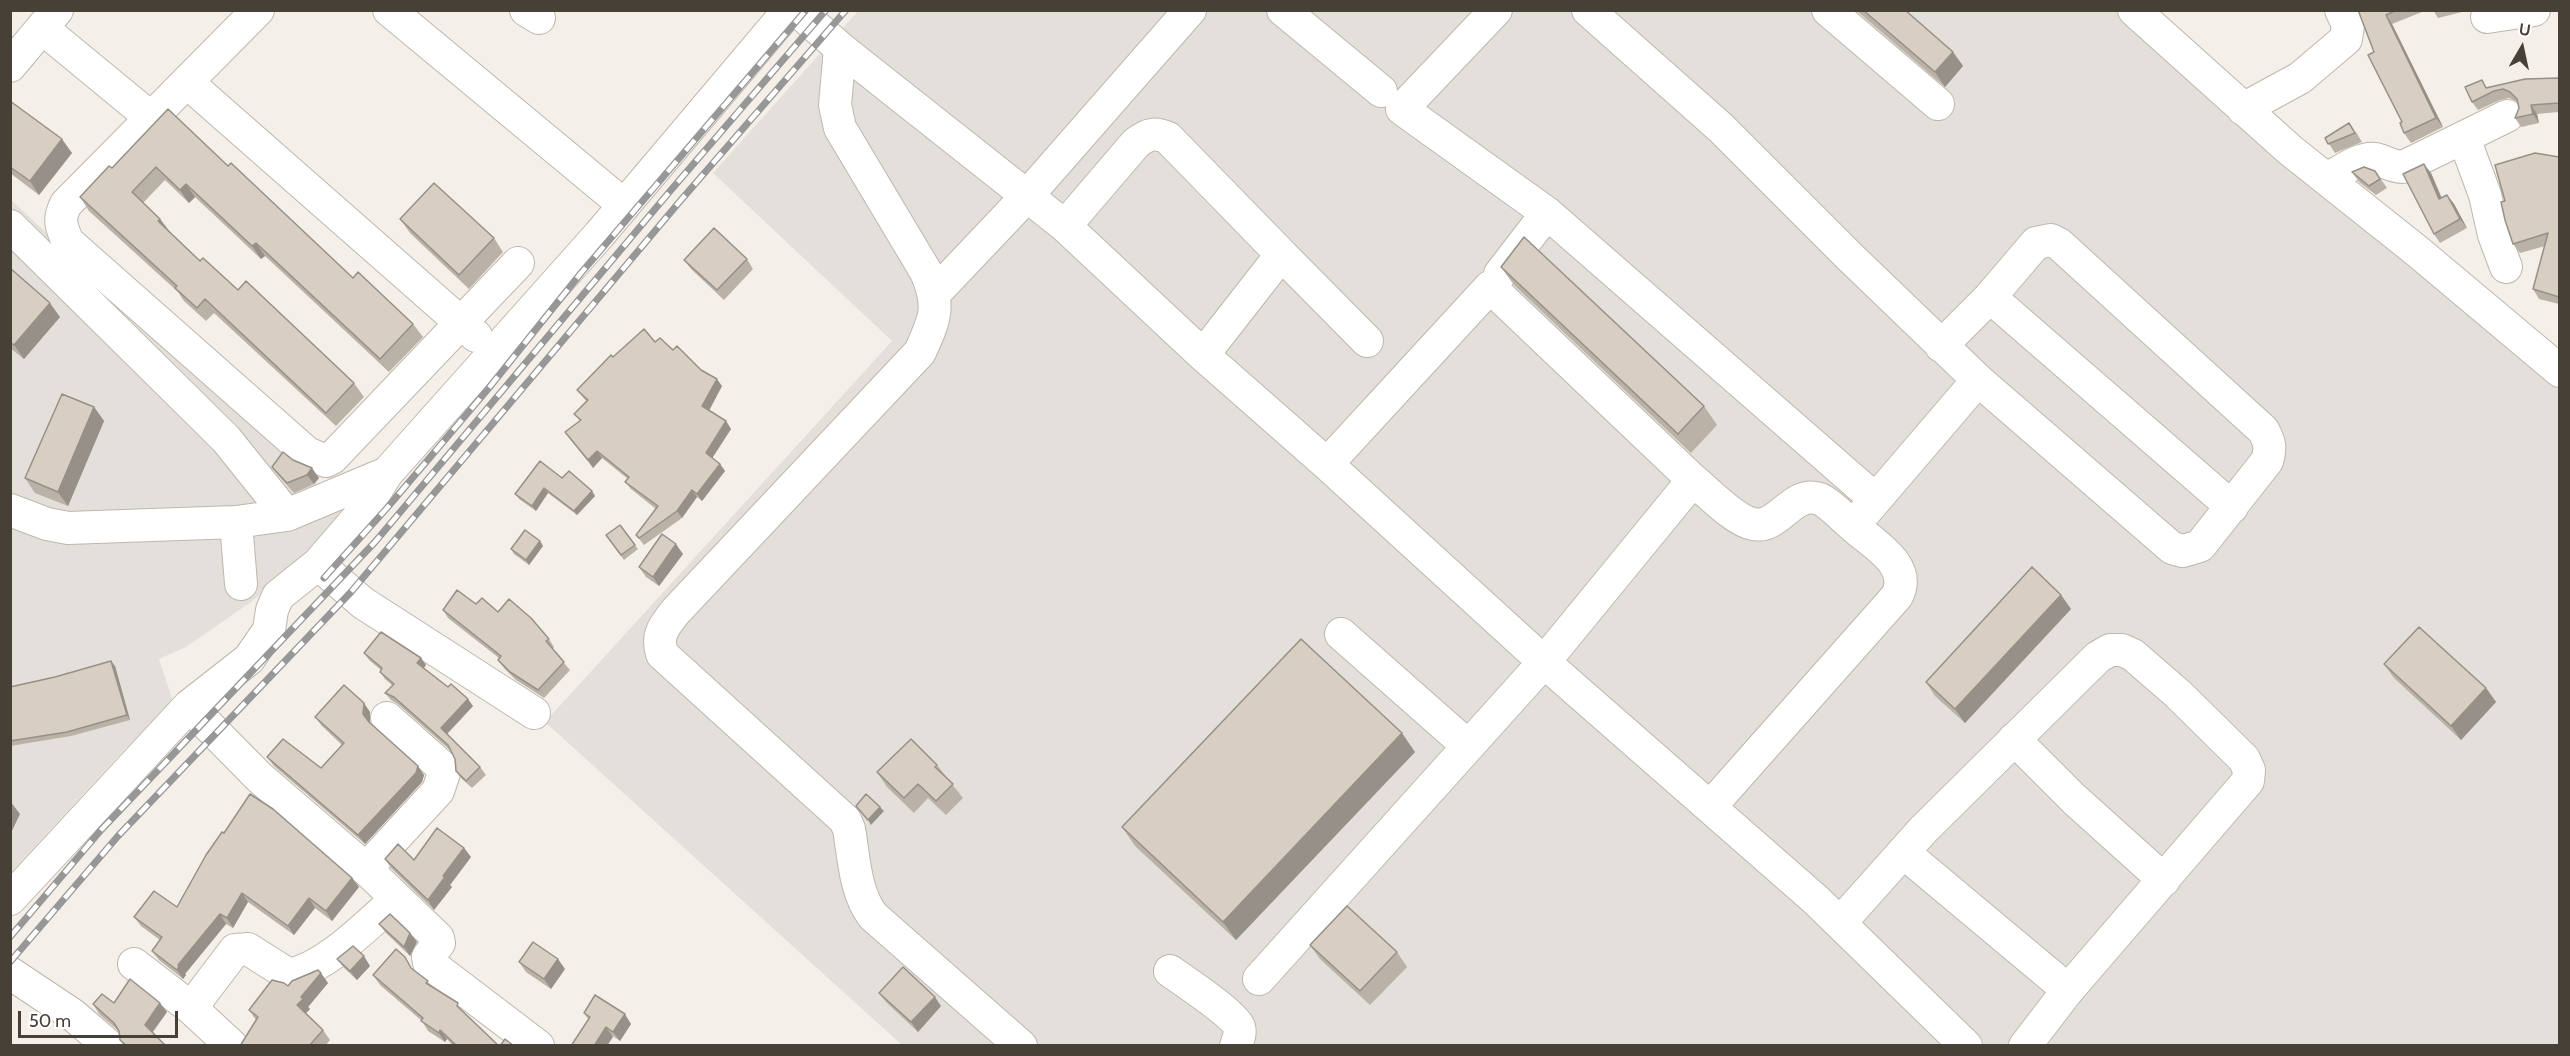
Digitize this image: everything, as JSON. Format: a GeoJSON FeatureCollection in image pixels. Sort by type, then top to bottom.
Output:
{"type":"FeatureCollection","features":[{"type":"Feature","properties":{"kind":"street"},"geometry":{"type":"LineString","coordinates":[[258,10],[66,204],[60,215],[61,228],[68,242],[307,453],[319,460],[332,458],[518,263]]}},
{"type":"Feature","properties":{"kind":"street"},"geometry":{"type":"LineString","coordinates":[[10,899],[189,706],[249,659],[269,630],[272,610],[278,596],[318,564],[362,513],[387,473],[624,205],[789,10]]}},
{"type":"Feature","properties":{"kind":"street"},"geometry":{"type":"LineString","coordinates":[[797,10],[840,48],[1065,226],[1203,355],[1327,464],[1544,662],[1840,923],[1966,1046]]}},
{"type":"Feature","properties":{"kind":"street"},"geometry":{"type":"LineString","coordinates":[[935,293],[1027,196],[1191,10]]}},
{"type":"Feature","properties":{"kind":"street"},"geometry":{"type":"LineString","coordinates":[[1283,10],[1381,91]]}},
{"type":"Feature","properties":{"kind":"street"},"geometry":{"type":"LineString","coordinates":[[1496,10],[1402,109],[1547,213],[1875,499]]}},
{"type":"Feature","properties":{"kind":"street"},"geometry":{"type":"LineString","coordinates":[[1588,10],[1722,128],[1941,346],[2172,548],[2183,551],[2200,546],[2267,461],[2271,450],[2263,430],[2059,244],[2051,240],[2036,243],[1990,297],[1941,346]]}},
{"type":"Feature","properties":{"kind":"street"},"geometry":{"type":"LineString","coordinates":[[1827,10],[1938,104]]}},
{"type":"Feature","properties":{"kind":"street"},"geometry":{"type":"LineString","coordinates":[[2134,10],[2243,109],[2559,371]]}},
{"type":"Feature","properties":{"kind":"street"},"geometry":{"type":"LineString","coordinates":[[2243,109],[2300,78],[2346,39],[2348,25],[2341,10]]}},
{"type":"Feature","properties":{"kind":"street"},"geometry":{"type":"LineString","coordinates":[[2487,17],[2534,10]]}},
{"type":"Feature","properties":{"kind":"street"},"geometry":{"type":"LineString","coordinates":[[401,14],[624,205]]}},
{"type":"Feature","properties":{"kind":"street"},"geometry":{"type":"LineString","coordinates":[[10,66],[49,19],[150,117]]}},
{"type":"Feature","properties":{"kind":"street"},"geometry":{"type":"LineString","coordinates":[[840,48],[835,105],[840,128],[926,272],[935,293],[932,326],[920,352],[676,611],[663,627],[658,641],[662,654],[845,820],[849,829],[860,893],[864,905],[873,916],[1021,1046]]}},
{"type":"Feature","properties":{"kind":"street"},"geometry":{"type":"LineString","coordinates":[[188,83],[495,353]]}},
{"type":"Feature","properties":{"kind":"street"},"geometry":{"type":"LineString","coordinates":[[2326,179],[2364,160],[2380,160],[2389,165],[2403,167],[2507,117]]}},
{"type":"Feature","properties":{"kind":"street"},"geometry":{"type":"LineString","coordinates":[[1065,226],[1136,143],[1146,135],[1156,133],[1168,138],[1367,341]]}},
{"type":"Feature","properties":{"kind":"street"},"geometry":{"type":"LineString","coordinates":[[2464,138],[2485,195],[2497,247],[2506,267]]}},
{"type":"Feature","properties":{"kind":"street"},"geometry":{"type":"LineString","coordinates":[[1327,464],[1490,287],[1547,213]]}},
{"type":"Feature","properties":{"kind":"street"},"geometry":{"type":"LineString","coordinates":[[10,226],[226,439],[287,514]]}},
{"type":"Feature","properties":{"kind":"street"},"geometry":{"type":"LineString","coordinates":[[1203,355],[1274,264],[1283,256]]}},
{"type":"Feature","properties":{"kind":"street"},"geometry":{"type":"LineString","coordinates":[[1490,287],[1693,480],[1744,522],[1767,525],[1796,502],[1808,498],[1820,500],[1898,566],[1902,586],[1897,596],[1710,807]]}},
{"type":"Feature","properties":{"kind":"street"},"geometry":{"type":"LineString","coordinates":[[1990,297],[2232,507]]}},
{"type":"Feature","properties":{"kind":"street"},"geometry":{"type":"LineString","coordinates":[[1852,526],[1978,380]]}},
{"type":"Feature","properties":{"kind":"street"},"geometry":{"type":"LineString","coordinates":[[10,510],[47,524],[68,528],[236,522],[287,514],[387,473]]}},
{"type":"Feature","properties":{"kind":"street"},"geometry":{"type":"LineString","coordinates":[[1259,979],[1544,662],[1693,480]]}},
{"type":"Feature","properties":{"kind":"street"},"geometry":{"type":"LineString","coordinates":[[236,522],[241,584]]}},
{"type":"Feature","properties":{"kind":"street"},"geometry":{"type":"LineString","coordinates":[[318,564],[363,603],[534,713]]}},
{"type":"Feature","properties":{"kind":"street"},"geometry":{"type":"LineString","coordinates":[[1341,634],[1468,746]]}},
{"type":"Feature","properties":{"kind":"street"},"geometry":{"type":"LineString","coordinates":[[1840,923],[1904,852],[2098,657],[2110,650],[2133,655],[2178,694],[2244,759],[2249,770],[2248,781],[2068,990],[2025,1046]]}},
{"type":"Feature","properties":{"kind":"street"},"geometry":{"type":"LineString","coordinates":[[189,706],[259,777],[366,869],[438,938],[440,943],[428,957],[429,963],[538,1046]]}},
{"type":"Feature","properties":{"kind":"street"},"geometry":{"type":"LineString","coordinates":[[366,869],[438,791],[444,773],[441,766],[387,718]]}},
{"type":"Feature","properties":{"kind":"street"},"geometry":{"type":"LineString","coordinates":[[2014,739],[2074,799],[2164,880]]}},
{"type":"Feature","properties":{"kind":"street"},"geometry":{"type":"LineString","coordinates":[[1904,852],[2068,990]]}},
{"type":"Feature","properties":{"kind":"street"},"geometry":{"type":"LineString","coordinates":[[191,1008],[235,950],[248,949],[289,975],[299,973],[333,953],[397,899]]}},
{"type":"Feature","properties":{"kind":"street"},"geometry":{"type":"LineString","coordinates":[[134,964],[191,1008],[232,1046]]}},
{"type":"Feature","properties":{"kind":"street"},"geometry":{"type":"LineString","coordinates":[[1170,971],[1228,1015],[1239,1027],[1240,1035],[1236,1046]]}},
{"type":"Feature","properties":{"kind":"street"},"geometry":{"type":"LineString","coordinates":[[10,973],[79,1035],[109,1046]]}},
{"type":"Feature","properties":{"kind":"shaded area"},"geometry":{"type":"Polygon","coordinates":[[[858,11],[2137,11],[2559,377],[2559,1045],[902,1045],[545,722],[892,341],[713,173],[858,11]]]}},
{"type":"Feature","properties":{"kind":"shaded area"},"geometry":{"type":"Polygon","coordinates":[[[10,199],[346,511],[303,559],[251,602],[186,647],[159,659],[174,704],[127,747],[11,872],[10,199]]]}},
{"type":"Feature","properties":{"kind":"building"},"geometry":{"type":"Polygon","coordinates":[[[1863,10],[1905,10],[1953,52],[1935,72],[1863,10]]]}},
{"type":"Feature","properties":{"kind":"building"},"geometry":{"type":"Polygon","coordinates":[[[2358,10],[2397,10],[2386,15],[2436,118],[2404,133],[2400,123],[2402,122],[2368,55],[2374,52],[2358,10]]]}},
{"type":"Feature","properties":{"kind":"building"},"geometry":{"type":"Polygon","coordinates":[[[2559,78],[2559,103],[2531,105],[2533,114],[2515,118],[2519,108],[2517,99],[2510,92],[2503,89],[2494,91],[2472,102],[2465,87],[2482,80],[2486,88],[2525,79],[2559,78]]]}},
{"type":"Feature","properties":{"kind":"building"},"geometry":{"type":"Polygon","coordinates":[[[10,101],[62,139],[30,181],[10,167],[10,101]]]}},
{"type":"Feature","properties":{"kind":"building"},"geometry":{"type":"Polygon","coordinates":[[[168,109],[228,166],[231,163],[353,278],[358,272],[413,324],[380,359],[256,243],[252,246],[186,184],[180,190],[156,167],[132,192],[160,219],[158,221],[200,261],[203,258],[238,290],[246,281],[354,383],[326,413],[205,299],[197,308],[175,288],[177,286],[80,197],[109,166],[112,168],[168,109]]]}},
{"type":"Feature","properties":{"kind":"building"},"geometry":{"type":"Polygon","coordinates":[[[2349,123],[2355,133],[2328,144],[2325,138],[2349,123]]]}},
{"type":"Feature","properties":{"kind":"building"},"geometry":{"type":"Polygon","coordinates":[[[2535,153],[2559,157],[2559,297],[2533,289],[2548,233],[2513,244],[2501,202],[2505,201],[2495,165],[2535,153]]]}},
{"type":"Feature","properties":{"kind":"building"},"geometry":{"type":"Polygon","coordinates":[[[2424,164],[2439,199],[2447,195],[2460,219],[2434,234],[2403,174],[2424,164]]]}},
{"type":"Feature","properties":{"kind":"building"},"geometry":{"type":"Polygon","coordinates":[[[2364,167],[2375,171],[2380,179],[2369,186],[2352,172],[2364,167]]]}},
{"type":"Feature","properties":{"kind":"building"},"geometry":{"type":"Polygon","coordinates":[[[434,183],[494,238],[459,275],[400,219],[434,183]]]}},
{"type":"Feature","properties":{"kind":"building"},"geometry":{"type":"Polygon","coordinates":[[[714,228],[747,259],[717,290],[684,260],[714,228]]]}},
{"type":"Feature","properties":{"kind":"building"},"geometry":{"type":"Polygon","coordinates":[[[1524,237],[1704,406],[1678,434],[1501,267],[1524,237]]]}},
{"type":"Feature","properties":{"kind":"building"},"geometry":{"type":"Polygon","coordinates":[[[10,268],[50,303],[14,345],[10,342],[10,268]]]}},
{"type":"Feature","properties":{"kind":"building"},"geometry":{"type":"Polygon","coordinates":[[[644,329],[655,342],[660,338],[673,350],[677,346],[701,370],[717,379],[702,406],[726,421],[706,453],[720,464],[697,494],[692,490],[677,511],[639,538],[636,535],[658,506],[625,482],[629,477],[597,451],[588,460],[565,432],[581,420],[574,414],[588,400],[577,390],[611,355],[613,357],[644,329]]]}},
{"type":"Feature","properties":{"kind":"building"},"geometry":{"type":"Polygon","coordinates":[[[62,394],[94,407],[58,492],[25,478],[62,394]]]}},
{"type":"Feature","properties":{"kind":"building"},"geometry":{"type":"Polygon","coordinates":[[[283,452],[293,460],[312,468],[307,475],[287,483],[272,467],[283,452]]]}},
{"type":"Feature","properties":{"kind":"building"},"geometry":{"type":"Polygon","coordinates":[[[540,461],[562,478],[569,471],[592,491],[574,511],[544,488],[532,506],[515,494],[540,461]]]}},
{"type":"Feature","properties":{"kind":"building"},"geometry":{"type":"Polygon","coordinates":[[[620,525],[635,545],[621,555],[606,535],[620,525]]]}},
{"type":"Feature","properties":{"kind":"building"},"geometry":{"type":"Polygon","coordinates":[[[525,530],[540,541],[526,560],[511,549],[525,530]]]}},
{"type":"Feature","properties":{"kind":"building"},"geometry":{"type":"Polygon","coordinates":[[[662,534],[676,544],[653,577],[639,567],[662,534]]]}},
{"type":"Feature","properties":{"kind":"building"},"geometry":{"type":"Polygon","coordinates":[[[2032,567],[2061,595],[1955,709],[1926,682],[2032,567]]]}},
{"type":"Feature","properties":{"kind":"building"},"geometry":{"type":"Polygon","coordinates":[[[457,590],[476,604],[482,598],[498,612],[509,599],[531,618],[549,639],[546,641],[564,662],[538,690],[510,672],[498,660],[501,656],[443,610],[457,590]]]}},
{"type":"Feature","properties":{"kind":"building"},"geometry":{"type":"Polygon","coordinates":[[[2419,627],[2486,688],[2451,726],[2384,664],[2419,627]]]}},
{"type":"Feature","properties":{"kind":"building"},"geometry":{"type":"Polygon","coordinates":[[[381,632],[421,658],[417,663],[448,687],[451,684],[468,699],[441,728],[480,767],[466,781],[456,771],[455,759],[448,745],[394,697],[385,693],[394,684],[380,672],[382,668],[364,653],[381,632]]]}},
{"type":"Feature","properties":{"kind":"building"},"geometry":{"type":"Polygon","coordinates":[[[1301,639],[1402,733],[1223,922],[1122,827],[1301,639]]]}},
{"type":"Feature","properties":{"kind":"building"},"geometry":{"type":"Polygon","coordinates":[[[111,661],[127,715],[67,732],[10,741],[10,687],[111,661]]]}},
{"type":"Feature","properties":{"kind":"building"},"geometry":{"type":"Polygon","coordinates":[[[344,685],[364,703],[363,714],[369,722],[418,766],[416,773],[358,835],[267,757],[283,739],[321,768],[344,743],[315,717],[344,685]]]}},
{"type":"Feature","properties":{"kind":"building"},"geometry":{"type":"Polygon","coordinates":[[[911,739],[953,784],[936,801],[918,784],[904,798],[877,772],[911,739]]]}},
{"type":"Feature","properties":{"kind":"building"},"geometry":{"type":"Polygon","coordinates":[[[250,794],[273,809],[352,878],[326,911],[309,898],[288,926],[242,893],[227,918],[220,914],[178,965],[177,970],[152,951],[162,937],[134,917],[154,891],[177,907],[206,855],[250,794]]]}},
{"type":"Feature","properties":{"kind":"building"},"geometry":{"type":"Polygon","coordinates":[[[866,794],[880,807],[868,820],[856,806],[866,794]]]}},
{"type":"Feature","properties":{"kind":"building"},"geometry":{"type":"Polygon","coordinates":[[[437,828],[464,848],[428,900],[385,859],[398,844],[414,860],[437,828]]]}},
{"type":"Feature","properties":{"kind":"building"},"geometry":{"type":"Polygon","coordinates":[[[1347,906],[1397,952],[1360,991],[1310,945],[1347,906]]]}},
{"type":"Feature","properties":{"kind":"building"},"geometry":{"type":"Polygon","coordinates":[[[390,914],[410,933],[404,947],[379,924],[390,914]]]}},
{"type":"Feature","properties":{"kind":"building"},"geometry":{"type":"Polygon","coordinates":[[[533,942],[558,959],[544,979],[519,962],[533,942]]]}},
{"type":"Feature","properties":{"kind":"building"},"geometry":{"type":"Polygon","coordinates":[[[353,946],[364,956],[350,971],[337,959],[353,946]]]}},
{"type":"Feature","properties":{"kind":"building"},"geometry":{"type":"Polygon","coordinates":[[[396,949],[405,957],[411,968],[428,981],[426,983],[458,1003],[457,1006],[499,1046],[457,1046],[440,1030],[439,1033],[421,1021],[423,1018],[373,975],[396,949]]]}},
{"type":"Feature","properties":{"kind":"building"},"geometry":{"type":"Polygon","coordinates":[[[903,967],[935,997],[911,1022],[879,993],[903,967]]]}},
{"type":"Feature","properties":{"kind":"building"},"geometry":{"type":"Polygon","coordinates":[[[318,970],[321,973],[297,1005],[323,1030],[309,1046],[240,1046],[258,1017],[249,1010],[272,980],[288,986],[292,981],[318,970]]]}},
{"type":"Feature","properties":{"kind":"building"},"geometry":{"type":"Polygon","coordinates":[[[130,979],[160,1003],[145,1025],[166,1046],[127,1046],[120,1040],[119,1031],[114,1023],[93,1004],[102,994],[114,1003],[130,979]]]}},
{"type":"Feature","properties":{"kind":"building"},"geometry":{"type":"Polygon","coordinates":[[[595,995],[625,1014],[613,1032],[606,1027],[594,1046],[571,1046],[590,1017],[584,1013],[595,995]]]}},
{"type":"Feature","properties":{"kind":"building"},"geometry":{"type":"Polygon","coordinates":[[[505,1039],[514,1046],[500,1046],[505,1039]]]}},
{"type":"Feature","properties":{"kind":"railway"},"geometry":{"type":"LineString","coordinates":[[324,578],[488,389],[581,273],[806,10]]}},
{"type":"Feature","properties":{"kind":"railway"},"geometry":{"type":"LineString","coordinates":[[10,937],[101,830],[375,542],[671,190],[826,10]]}},
{"type":"Feature","properties":{"kind":"railway"},"geometry":{"type":"LineString","coordinates":[[10,962],[118,836],[351,592],[681,200],[846,10]]}}]}
